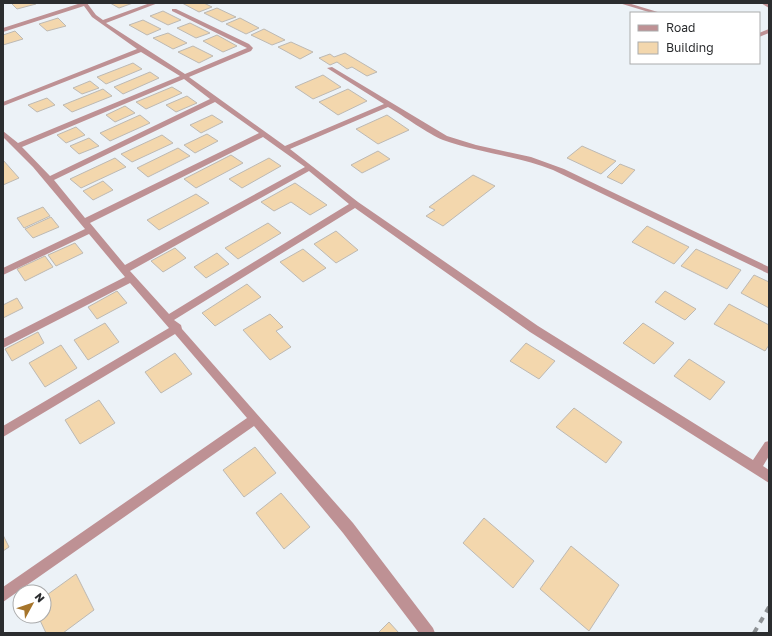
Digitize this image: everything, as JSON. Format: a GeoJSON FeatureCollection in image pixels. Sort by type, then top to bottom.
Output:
{"type":"FeatureCollection","features":[{"type":"Feature","properties":{"kind":"street"},"geometry":{"type":"LineString","coordinates":[[102,22],[155,3]]}},
{"type":"Feature","properties":{"kind":"street"},"geometry":{"type":"LineString","coordinates":[[622,3],[654,12]]}},
{"type":"Feature","properties":{"kind":"street"},"geometry":{"type":"LineString","coordinates":[[764,3],[769,6]]}},
{"type":"Feature","properties":{"kind":"street"},"geometry":{"type":"LineString","coordinates":[[3,30],[85,4],[94,16],[102,22],[185,77],[310,167],[355,204],[534,329],[769,477]]}},
{"type":"Feature","properties":{"kind":"street"},"geometry":{"type":"LineString","coordinates":[[18,146],[185,77],[250,48],[174,10]]}},
{"type":"Feature","properties":{"kind":"street"},"geometry":{"type":"LineString","coordinates":[[3,104],[142,49]]}},
{"type":"Feature","properties":{"kind":"street"},"geometry":{"type":"LineString","coordinates":[[330,68],[444,138],[462,144],[546,164],[572,175],[769,271]]}},
{"type":"Feature","properties":{"kind":"street"},"geometry":{"type":"LineString","coordinates":[[48,180],[215,100]]}},
{"type":"Feature","properties":{"kind":"street"},"geometry":{"type":"LineString","coordinates":[[284,149],[389,104]]}},
{"type":"Feature","properties":{"kind":"street"},"geometry":{"type":"LineString","coordinates":[[3,133],[18,146],[48,180],[349,529],[428,633]]}},
{"type":"Feature","properties":{"kind":"street"},"geometry":{"type":"LineString","coordinates":[[84,222],[263,134]]}},
{"type":"Feature","properties":{"kind":"street"},"geometry":{"type":"LineString","coordinates":[[3,344],[128,274],[310,167]]}},
{"type":"Feature","properties":{"kind":"street"},"geometry":{"type":"LineString","coordinates":[[3,432],[355,204]]}},
{"type":"Feature","properties":{"kind":"street"},"geometry":{"type":"LineString","coordinates":[[3,272],[91,230]]}},
{"type":"Feature","properties":{"kind":"street"},"geometry":{"type":"LineString","coordinates":[[3,595],[254,420]]}},
{"type":"Feature","properties":{"kind":"street"},"geometry":{"type":"LineString","coordinates":[[755,468],[769,446]]}},
{"type":"Feature","properties":{"kind":"building"},"geometry":{"type":"Polygon","coordinates":[[[11,3],[35,3],[36,4],[17,9],[11,3]]]}},
{"type":"Feature","properties":{"kind":"building"},"geometry":{"type":"Polygon","coordinates":[[[110,3],[133,3],[119,8],[110,3]]]}},
{"type":"Feature","properties":{"kind":"building"},"geometry":{"type":"Polygon","coordinates":[[[182,3],[204,3],[212,7],[199,12],[182,3]]]}},
{"type":"Feature","properties":{"kind":"building"},"geometry":{"type":"Polygon","coordinates":[[[217,8],[236,17],[222,22],[204,13],[217,8]]]}},
{"type":"Feature","properties":{"kind":"building"},"geometry":{"type":"Polygon","coordinates":[[[163,11],[181,20],[168,25],[150,16],[163,11]]]}},
{"type":"Feature","properties":{"kind":"building"},"geometry":{"type":"Polygon","coordinates":[[[58,18],[66,26],[47,31],[39,24],[58,18]]]}},
{"type":"Feature","properties":{"kind":"building"},"geometry":{"type":"Polygon","coordinates":[[[240,18],[259,28],[246,34],[226,24],[240,18]]]}},
{"type":"Feature","properties":{"kind":"building"},"geometry":{"type":"Polygon","coordinates":[[[143,20],[161,29],[147,35],[129,25],[143,20]]]}},
{"type":"Feature","properties":{"kind":"building"},"geometry":{"type":"Polygon","coordinates":[[[190,23],[210,33],[196,38],[177,28],[190,23]]]}},
{"type":"Feature","properties":{"kind":"building"},"geometry":{"type":"Polygon","coordinates":[[[264,29],[285,40],[272,45],[251,35],[264,29]]]}},
{"type":"Feature","properties":{"kind":"building"},"geometry":{"type":"Polygon","coordinates":[[[15,31],[23,39],[3,45],[3,35],[15,31]]]}},
{"type":"Feature","properties":{"kind":"building"},"geometry":{"type":"Polygon","coordinates":[[[168,33],[187,43],[173,49],[153,38],[168,33]]]}},
{"type":"Feature","properties":{"kind":"building"},"geometry":{"type":"Polygon","coordinates":[[[217,35],[237,46],[223,52],[203,41],[217,35]]]}},
{"type":"Feature","properties":{"kind":"building"},"geometry":{"type":"Polygon","coordinates":[[[291,42],[313,52],[300,59],[278,47],[291,42]]]}},
{"type":"Feature","properties":{"kind":"building"},"geometry":{"type":"Polygon","coordinates":[[[193,46],[213,56],[199,63],[178,52],[193,46]]]}},
{"type":"Feature","properties":{"kind":"building"},"geometry":{"type":"Polygon","coordinates":[[[345,53],[377,72],[367,76],[352,67],[347,69],[337,62],[330,65],[319,58],[330,54],[334,57],[345,53]]]}},
{"type":"Feature","properties":{"kind":"building"},"geometry":{"type":"Polygon","coordinates":[[[133,63],[142,69],[106,84],[97,77],[133,63]]]}},
{"type":"Feature","properties":{"kind":"building"},"geometry":{"type":"Polygon","coordinates":[[[150,72],[159,78],[123,94],[114,87],[150,72]]]}},
{"type":"Feature","properties":{"kind":"building"},"geometry":{"type":"Polygon","coordinates":[[[323,75],[341,87],[313,99],[295,87],[323,75]]]}},
{"type":"Feature","properties":{"kind":"building"},"geometry":{"type":"Polygon","coordinates":[[[90,81],[99,88],[82,94],[73,88],[90,81]]]}},
{"type":"Feature","properties":{"kind":"building"},"geometry":{"type":"Polygon","coordinates":[[[172,87],[182,93],[146,109],[136,102],[172,87]]]}},
{"type":"Feature","properties":{"kind":"building"},"geometry":{"type":"Polygon","coordinates":[[[103,89],[112,96],[72,112],[63,105],[103,89]]]}},
{"type":"Feature","properties":{"kind":"building"},"geometry":{"type":"Polygon","coordinates":[[[348,89],[367,101],[338,115],[319,102],[348,89]]]}},
{"type":"Feature","properties":{"kind":"building"},"geometry":{"type":"Polygon","coordinates":[[[187,96],[197,103],[176,112],[166,105],[187,96]]]}},
{"type":"Feature","properties":{"kind":"building"},"geometry":{"type":"Polygon","coordinates":[[[47,98],[55,105],[37,112],[28,105],[47,98]]]}},
{"type":"Feature","properties":{"kind":"building"},"geometry":{"type":"Polygon","coordinates":[[[125,106],[135,113],[115,122],[106,115],[125,106]]]}},
{"type":"Feature","properties":{"kind":"building"},"geometry":{"type":"Polygon","coordinates":[[[140,115],[150,123],[110,141],[100,133],[140,115]]]}},
{"type":"Feature","properties":{"kind":"building"},"geometry":{"type":"Polygon","coordinates":[[[212,115],[223,122],[201,133],[190,125],[212,115]]]}},
{"type":"Feature","properties":{"kind":"building"},"geometry":{"type":"Polygon","coordinates":[[[387,115],[409,130],[378,144],[356,129],[387,115]]]}},
{"type":"Feature","properties":{"kind":"building"},"geometry":{"type":"Polygon","coordinates":[[[76,127],[85,135],[66,143],[57,135],[76,127]]]}},
{"type":"Feature","properties":{"kind":"building"},"geometry":{"type":"Polygon","coordinates":[[[207,134],[218,141],[195,153],[184,145],[207,134]]]}},
{"type":"Feature","properties":{"kind":"building"},"geometry":{"type":"Polygon","coordinates":[[[162,135],[173,143],[132,162],[121,154],[162,135]]]}},
{"type":"Feature","properties":{"kind":"building"},"geometry":{"type":"Polygon","coordinates":[[[89,138],[99,146],[79,154],[70,146],[89,138]]]}},
{"type":"Feature","properties":{"kind":"building"},"geometry":{"type":"Polygon","coordinates":[[[582,146],[616,161],[601,174],[567,158],[582,146]]]}},
{"type":"Feature","properties":{"kind":"building"},"geometry":{"type":"Polygon","coordinates":[[[178,148],[190,156],[148,177],[137,168],[178,148]]]}},
{"type":"Feature","properties":{"kind":"building"},"geometry":{"type":"Polygon","coordinates":[[[378,151],[390,159],[362,173],[351,165],[378,151]]]}},
{"type":"Feature","properties":{"kind":"building"},"geometry":{"type":"Polygon","coordinates":[[[231,155],[243,163],[196,188],[184,179],[231,155]]]}},
{"type":"Feature","properties":{"kind":"building"},"geometry":{"type":"Polygon","coordinates":[[[115,158],[126,167],[81,188],[70,179],[115,158]]]}},
{"type":"Feature","properties":{"kind":"building"},"geometry":{"type":"Polygon","coordinates":[[[269,158],[281,166],[242,188],[229,179],[269,158]]]}},
{"type":"Feature","properties":{"kind":"building"},"geometry":{"type":"Polygon","coordinates":[[[3,160],[19,178],[3,185],[3,160]]]}},
{"type":"Feature","properties":{"kind":"building"},"geometry":{"type":"Polygon","coordinates":[[[620,164],[635,170],[622,184],[607,177],[620,164]]]}},
{"type":"Feature","properties":{"kind":"building"},"geometry":{"type":"Polygon","coordinates":[[[473,175],[495,186],[443,226],[426,216],[435,210],[429,207],[473,175]]]}},
{"type":"Feature","properties":{"kind":"building"},"geometry":{"type":"Polygon","coordinates":[[[103,181],[113,190],[93,200],[83,191],[103,181]]]}},
{"type":"Feature","properties":{"kind":"building"},"geometry":{"type":"Polygon","coordinates":[[[295,183],[327,205],[310,215],[291,202],[274,211],[261,202],[295,183]]]}},
{"type":"Feature","properties":{"kind":"building"},"geometry":{"type":"Polygon","coordinates":[[[196,194],[209,203],[159,230],[147,220],[196,194]]]}},
{"type":"Feature","properties":{"kind":"building"},"geometry":{"type":"Polygon","coordinates":[[[43,207],[50,216],[24,228],[17,218],[43,207]]]}},
{"type":"Feature","properties":{"kind":"building"},"geometry":{"type":"Polygon","coordinates":[[[51,217],[59,227],[33,238],[25,229],[51,217]]]}},
{"type":"Feature","properties":{"kind":"building"},"geometry":{"type":"Polygon","coordinates":[[[268,223],[281,233],[238,259],[225,248],[268,223]]]}},
{"type":"Feature","properties":{"kind":"building"},"geometry":{"type":"Polygon","coordinates":[[[647,226],[689,247],[674,264],[632,242],[647,226]]]}},
{"type":"Feature","properties":{"kind":"building"},"geometry":{"type":"Polygon","coordinates":[[[336,231],[358,250],[336,263],[314,244],[336,231]]]}},
{"type":"Feature","properties":{"kind":"building"},"geometry":{"type":"Polygon","coordinates":[[[75,243],[83,253],[56,266],[48,255],[75,243]]]}},
{"type":"Feature","properties":{"kind":"building"},"geometry":{"type":"Polygon","coordinates":[[[175,248],[186,258],[163,272],[151,261],[175,248]]]}},
{"type":"Feature","properties":{"kind":"building"},"geometry":{"type":"Polygon","coordinates":[[[303,249],[326,268],[303,282],[280,262],[303,249]]]}},
{"type":"Feature","properties":{"kind":"building"},"geometry":{"type":"Polygon","coordinates":[[[696,249],[741,270],[727,289],[681,266],[696,249]]]}},
{"type":"Feature","properties":{"kind":"building"},"geometry":{"type":"Polygon","coordinates":[[[217,253],[229,264],[206,278],[194,267],[217,253]]]}},
{"type":"Feature","properties":{"kind":"building"},"geometry":{"type":"Polygon","coordinates":[[[45,256],[53,267],[25,281],[17,269],[45,256]]]}},
{"type":"Feature","properties":{"kind":"building"},"geometry":{"type":"Polygon","coordinates":[[[754,275],[769,282],[769,308],[741,293],[754,275]]]}},
{"type":"Feature","properties":{"kind":"building"},"geometry":{"type":"Polygon","coordinates":[[[247,284],[261,297],[215,326],[202,313],[247,284]]]}},
{"type":"Feature","properties":{"kind":"building"},"geometry":{"type":"Polygon","coordinates":[[[117,291],[127,303],[97,319],[88,307],[117,291]]]}},
{"type":"Feature","properties":{"kind":"building"},"geometry":{"type":"Polygon","coordinates":[[[665,291],[696,309],[685,320],[655,302],[665,291]]]}},
{"type":"Feature","properties":{"kind":"building"},"geometry":{"type":"Polygon","coordinates":[[[17,298],[23,308],[3,318],[3,305],[17,298]]]}},
{"type":"Feature","properties":{"kind":"building"},"geometry":{"type":"Polygon","coordinates":[[[729,304],[769,325],[769,345],[765,351],[714,324],[729,304]]]}},
{"type":"Feature","properties":{"kind":"building"},"geometry":{"type":"Polygon","coordinates":[[[270,314],[283,327],[276,331],[291,347],[270,360],[243,330],[270,314]]]}},
{"type":"Feature","properties":{"kind":"building"},"geometry":{"type":"Polygon","coordinates":[[[105,323],[119,342],[88,360],[74,340],[105,323]]]}},
{"type":"Feature","properties":{"kind":"building"},"geometry":{"type":"Polygon","coordinates":[[[643,323],[674,343],[654,364],[623,343],[643,323]]]}},
{"type":"Feature","properties":{"kind":"building"},"geometry":{"type":"Polygon","coordinates":[[[38,332],[44,343],[12,361],[5,349],[38,332]]]}},
{"type":"Feature","properties":{"kind":"building"},"geometry":{"type":"Polygon","coordinates":[[[526,343],[555,361],[539,379],[510,361],[526,343]]]}},
{"type":"Feature","properties":{"kind":"building"},"geometry":{"type":"Polygon","coordinates":[[[61,345],[77,368],[45,387],[29,363],[61,345]]]}},
{"type":"Feature","properties":{"kind":"building"},"geometry":{"type":"Polygon","coordinates":[[[175,353],[192,374],[161,393],[145,372],[175,353]]]}},
{"type":"Feature","properties":{"kind":"building"},"geometry":{"type":"Polygon","coordinates":[[[689,359],[725,382],[710,400],[674,376],[689,359]]]}},
{"type":"Feature","properties":{"kind":"building"},"geometry":{"type":"Polygon","coordinates":[[[99,400],[115,423],[80,444],[65,420],[99,400]]]}},
{"type":"Feature","properties":{"kind":"building"},"geometry":{"type":"Polygon","coordinates":[[[574,408],[622,442],[606,463],[556,427],[574,408]]]}},
{"type":"Feature","properties":{"kind":"building"},"geometry":{"type":"Polygon","coordinates":[[[255,447],[276,473],[244,497],[223,470],[255,447]]]}},
{"type":"Feature","properties":{"kind":"building"},"geometry":{"type":"Polygon","coordinates":[[[281,493],[310,527],[284,549],[256,513],[281,493]]]}},
{"type":"Feature","properties":{"kind":"building"},"geometry":{"type":"Polygon","coordinates":[[[484,518],[534,561],[513,588],[463,543],[484,518]]]}},
{"type":"Feature","properties":{"kind":"building"},"geometry":{"type":"Polygon","coordinates":[[[3,535],[9,547],[3,551],[3,535]]]}},
{"type":"Feature","properties":{"kind":"building"},"geometry":{"type":"Polygon","coordinates":[[[571,546],[619,585],[589,631],[540,589],[571,546]]]}},
{"type":"Feature","properties":{"kind":"building"},"geometry":{"type":"Polygon","coordinates":[[[76,574],[94,610],[63,633],[46,633],[42,624],[52,624],[52,591],[76,574]]]}},
{"type":"Feature","properties":{"kind":"building"},"geometry":{"type":"Polygon","coordinates":[[[389,622],[399,633],[378,633],[389,622]]]}},
{"type":"Feature","properties":{"kind":"railway"},"geometry":{"type":"LineString","coordinates":[[754,633],[769,607]]}}]}
